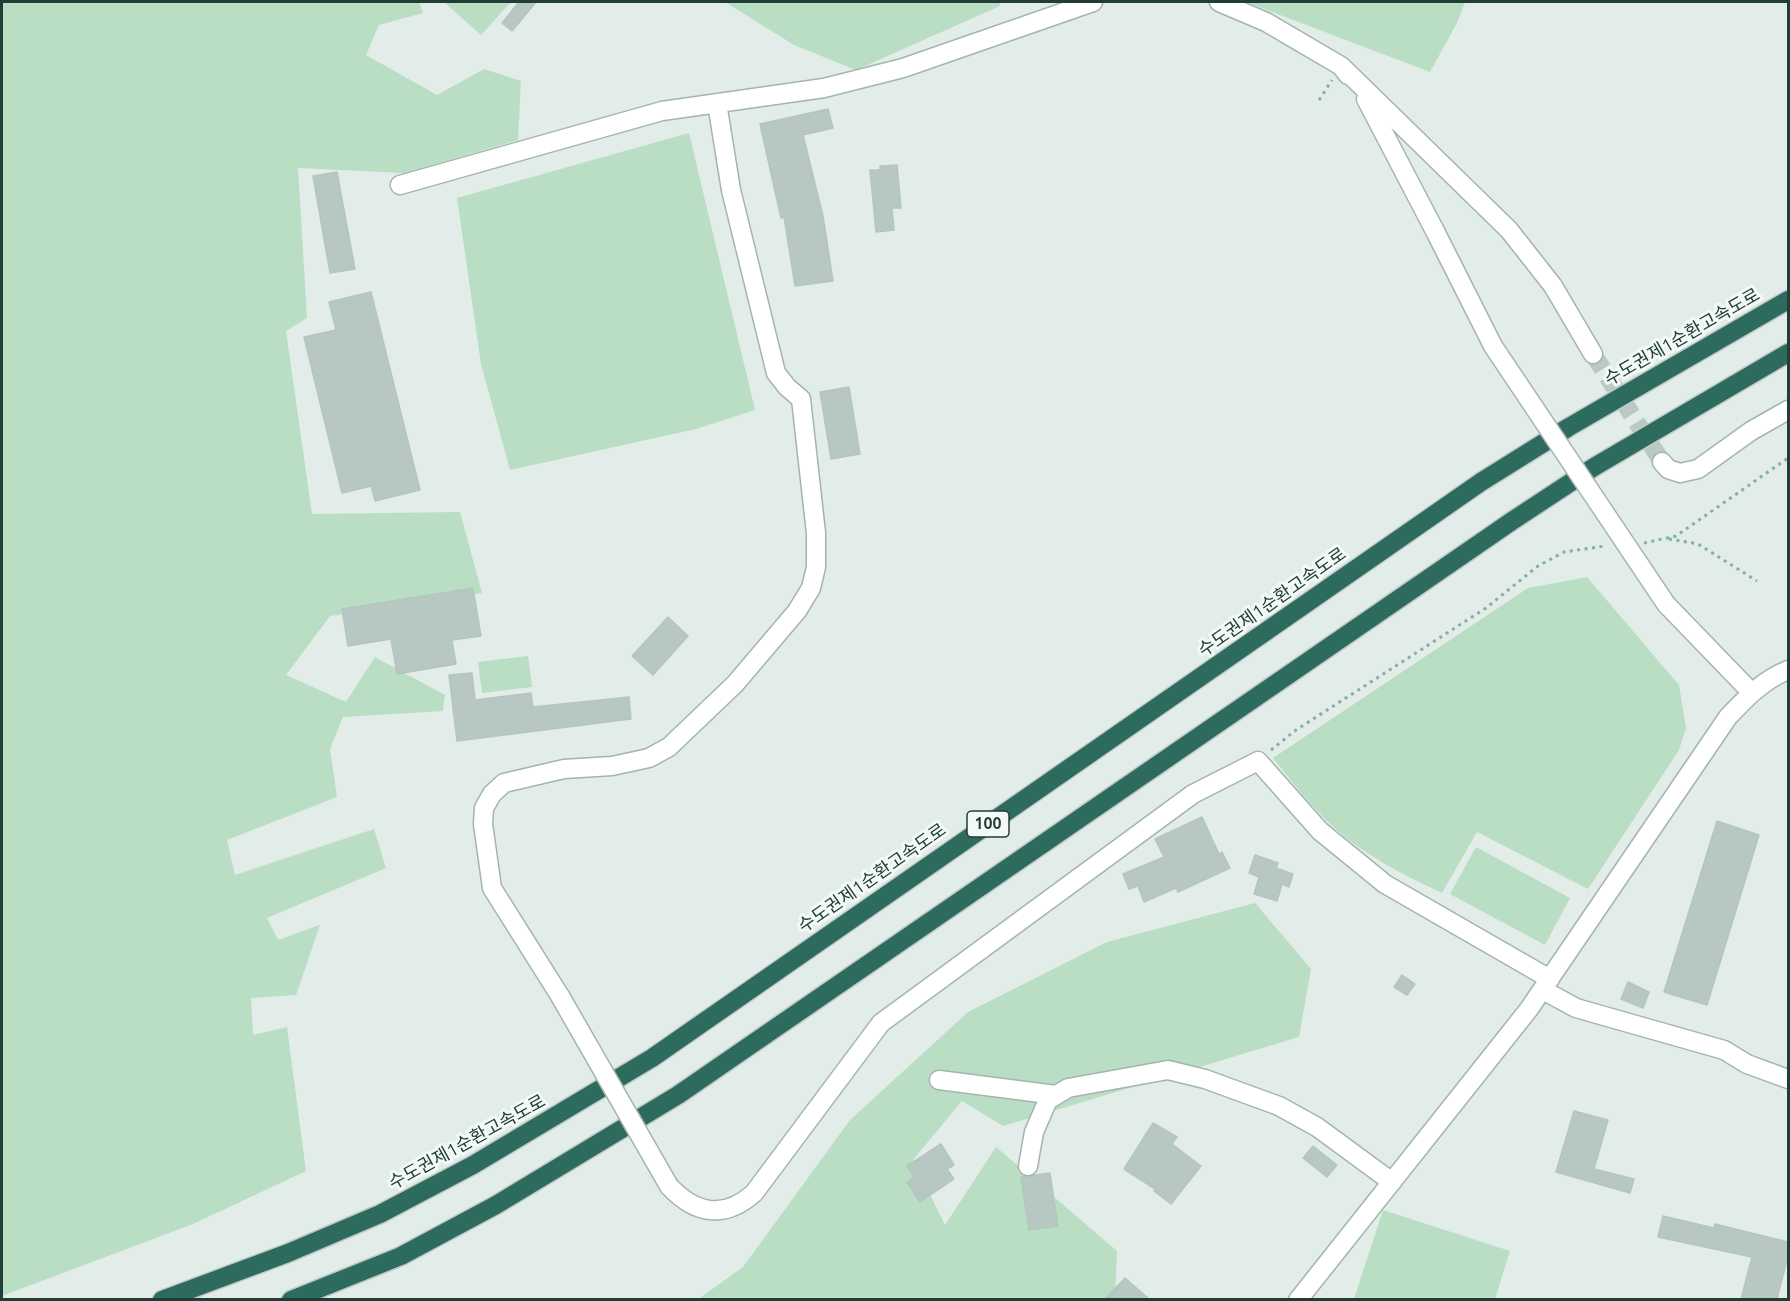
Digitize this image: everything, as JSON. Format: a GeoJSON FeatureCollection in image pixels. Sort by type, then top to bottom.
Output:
{"type":"FeatureCollection","features":[{"type":"Feature","properties":{"kind":"highway","name":"수도권제1순환고속도로"},"geometry":{"type":"LineString","coordinates":[[162,1299],[288,1253],[380,1214],[473,1165],[652,1058],[1481,483],[1569,427],[1788,300]]}},
{"type":"Feature","properties":{"kind":"highway","name":"100"},"geometry":{"type":"LineString","coordinates":[[291,1299],[400,1256],[496,1205],[678,1095],[1512,521],[1594,467],[1788,353]]}},
{"type":"Feature","properties":{"kind":"lane"},"geometry":{"type":"LineString","coordinates":[[400,185],[662,111],[824,88],[903,68],[1093,2]]}},
{"type":"Feature","properties":{"kind":"lane"},"geometry":{"type":"LineString","coordinates":[[1220,2],[1266,22],[1341,66],[1509,230],[1553,286],[1593,354]]}},
{"type":"Feature","properties":{"kind":"lane"},"geometry":{"type":"LineString","coordinates":[[1341,66],[1371,106],[1493,346],[1666,604],[1751,692]]}},
{"type":"Feature","properties":{"kind":"lane"},"geometry":{"type":"LineString","coordinates":[[717,104],[731,190],[776,373],[801,399],[816,533],[816,567],[811,588],[797,611],[735,684],[669,747],[649,758],[612,766],[564,769],[504,783],[492,794],[484,808],[483,824],[492,888],[560,996],[669,1186],[680,1198],[695,1206],[713,1211],[729,1210],[741,1204],[754,1192],[881,1023],[1193,794],[1258,761],[1320,831],[1384,884],[1546,985],[1576,1008],[1724,1050],[1755,1067],[1788,1078]]}},
{"type":"Feature","properties":{"kind":"lane"},"geometry":{"type":"LineString","coordinates":[[1662,462],[1668,469],[1680,473],[1698,469],[1751,431],[1788,410]]}},
{"type":"Feature","properties":{"kind":"lane"},"geometry":{"type":"LineString","coordinates":[[1298,1299],[1546,985],[1728,717],[1751,692],[1776,675],[1788,670]]}},
{"type":"Feature","properties":{"kind":"lane"},"geometry":{"type":"LineString","coordinates":[[1028,1166],[1034,1132],[1048,1100],[1068,1088],[1096,1081],[1168,1070],[1214,1082],[1279,1106],[1317,1127],[1392,1182]]}},
{"type":"Feature","properties":{"kind":"lane"},"geometry":{"type":"LineString","coordinates":[[939,1080],[1056,1095]]}},
{"type":"Feature","properties":{"kind":"path"},"geometry":{"type":"LineString","coordinates":[[1635,544],[1676,536],[1788,458]]}},
{"type":"Feature","properties":{"kind":"path"},"geometry":{"type":"LineString","coordinates":[[1667,539],[1698,544],[1757,581]]}},
{"type":"Feature","properties":{"kind":"path"},"geometry":{"type":"LineString","coordinates":[[1258,761],[1296,730],[1486,608],[1538,566],[1564,552],[1588,546],[1611,546]]}},
{"type":"Feature","properties":{"kind":"green space"},"geometry":{"type":"Polygon","coordinates":[[[2,2],[419,2],[423,13],[379,25],[366,55],[437,95],[484,69],[521,81],[518,140],[405,173],[298,168],[307,318],[286,331],[312,514],[460,512],[482,593],[330,616],[286,675],[346,702],[375,657],[445,695],[443,711],[343,717],[330,749],[337,797],[227,840],[235,875],[374,829],[386,868],[267,918],[278,940],[320,925],[296,995],[251,998],[253,1035],[287,1027],[306,1171],[193,1224],[2,1296],[2,2]]]}},
{"type":"Feature","properties":{"kind":"green space"},"geometry":{"type":"Polygon","coordinates":[[[444,2],[511,2],[481,35],[444,2]]]}},
{"type":"Feature","properties":{"kind":"green space"},"geometry":{"type":"Polygon","coordinates":[[[725,2],[1000,2],[1000,6],[856,70],[794,45],[725,2]]]}},
{"type":"Feature","properties":{"kind":"green space"},"geometry":{"type":"Polygon","coordinates":[[[1246,2],[1465,2],[1457,23],[1430,72],[1246,2]]]}},
{"type":"Feature","properties":{"kind":"green space"},"geometry":{"type":"Polygon","coordinates":[[[689,133],[755,410],[696,429],[510,470],[481,364],[457,198],[689,133]]]}},
{"type":"Feature","properties":{"kind":"green space"},"geometry":{"type":"Polygon","coordinates":[[[1587,577],[1679,685],[1686,728],[1679,750],[1588,889],[1477,832],[1442,893],[1394,869],[1349,840],[1318,812],[1273,758],[1528,588],[1587,577]]]}},
{"type":"Feature","properties":{"kind":"green space"},"geometry":{"type":"Polygon","coordinates":[[[528,656],[532,687],[482,693],[478,662],[528,656]]]}},
{"type":"Feature","properties":{"kind":"green space"},"geometry":{"type":"Polygon","coordinates":[[[1476,847],[1570,898],[1545,945],[1450,894],[1476,847]]]}},
{"type":"Feature","properties":{"kind":"green space"},"geometry":{"type":"Polygon","coordinates":[[[1255,903],[1311,969],[1299,1037],[1003,1126],[962,1101],[913,1160],[945,1225],[996,1147],[1117,1251],[1115,1299],[697,1300],[743,1267],[850,1120],[968,1012],[1107,942],[1255,903]]]}},
{"type":"Feature","properties":{"kind":"green space"},"geometry":{"type":"Polygon","coordinates":[[[1383,1210],[1510,1251],[1495,1299],[1354,1299],[1383,1210]]]}},
{"type":"Feature","properties":{"kind":"building"},"geometry":{"type":"Polygon","coordinates":[[[519,2],[536,2],[512,31],[502,23],[519,2]]]}},
{"type":"Feature","properties":{"kind":"building"},"geometry":{"type":"Polygon","coordinates":[[[828,109],[833,128],[803,135],[823,216],[833,281],[795,286],[784,217],[781,218],[760,124],[828,109]]]}},
{"type":"Feature","properties":{"kind":"building"},"geometry":{"type":"Polygon","coordinates":[[[897,165],[901,208],[892,208],[894,230],[876,232],[870,170],[880,170],[880,166],[897,165]]]}},
{"type":"Feature","properties":{"kind":"building"},"geometry":{"type":"Polygon","coordinates":[[[337,172],[355,269],[330,273],[313,176],[337,172]]]}},
{"type":"Feature","properties":{"kind":"building"},"geometry":{"type":"Polygon","coordinates":[[[371,292],[420,490],[375,501],[371,486],[342,493],[304,337],[336,330],[329,302],[371,292]]]}},
{"type":"Feature","properties":{"kind":"building"},"geometry":{"type":"Polygon","coordinates":[[[849,387],[860,454],[831,459],[820,392],[849,387]]]}},
{"type":"Feature","properties":{"kind":"building"},"geometry":{"type":"Polygon","coordinates":[[[473,588],[481,636],[452,640],[456,664],[397,674],[391,639],[348,646],[342,609],[473,588]]]}},
{"type":"Feature","properties":{"kind":"building"},"geometry":{"type":"Polygon","coordinates":[[[668,617],[688,636],[653,675],[632,656],[668,617]]]}},
{"type":"Feature","properties":{"kind":"building"},"geometry":{"type":"Polygon","coordinates":[[[472,673],[475,700],[531,693],[533,707],[629,697],[631,719],[457,741],[449,675],[472,673]]]}},
{"type":"Feature","properties":{"kind":"building"},"geometry":{"type":"Polygon","coordinates":[[[1202,817],[1219,854],[1222,852],[1230,868],[1178,892],[1176,888],[1144,902],[1138,886],[1129,889],[1123,874],[1164,857],[1155,839],[1202,817]]]}},
{"type":"Feature","properties":{"kind":"building"},"geometry":{"type":"Polygon","coordinates":[[[1717,821],[1759,835],[1707,1005],[1664,992],[1717,821]]]}},
{"type":"Feature","properties":{"kind":"building"},"geometry":{"type":"Polygon","coordinates":[[[1255,855],[1278,863],[1276,868],[1293,874],[1289,887],[1282,884],[1277,901],[1254,894],[1259,877],[1249,873],[1255,855]]]}},
{"type":"Feature","properties":{"kind":"building"},"geometry":{"type":"Polygon","coordinates":[[[1402,975],[1415,984],[1407,995],[1394,987],[1402,975]]]}},
{"type":"Feature","properties":{"kind":"building"},"geometry":{"type":"Polygon","coordinates":[[[1628,982],[1649,992],[1643,1008],[1621,999],[1628,982]]]}},
{"type":"Feature","properties":{"kind":"building"},"geometry":{"type":"Polygon","coordinates":[[[1574,1111],[1608,1120],[1594,1169],[1634,1179],[1630,1193],[1556,1172],[1574,1111]]]}},
{"type":"Feature","properties":{"kind":"building"},"geometry":{"type":"Polygon","coordinates":[[[1153,1123],[1177,1137],[1172,1144],[1201,1166],[1171,1204],[1154,1191],[1155,1189],[1124,1169],[1153,1123]]]}},
{"type":"Feature","properties":{"kind":"building"},"geometry":{"type":"Polygon","coordinates":[[[941,1144],[954,1165],[947,1169],[954,1179],[920,1202],[907,1182],[914,1177],[907,1166],[941,1144]]]}},
{"type":"Feature","properties":{"kind":"building"},"geometry":{"type":"Polygon","coordinates":[[[1313,1146],[1337,1165],[1327,1177],[1303,1158],[1313,1146]]]}},
{"type":"Feature","properties":{"kind":"building"},"geometry":{"type":"Polygon","coordinates":[[[1050,1173],[1058,1226],[1029,1230],[1021,1177],[1050,1173]]]}},
{"type":"Feature","properties":{"kind":"building"},"geometry":{"type":"Polygon","coordinates":[[[1663,1216],[1714,1228],[1715,1224],[1788,1242],[1788,1256],[1777,1299],[1741,1299],[1752,1257],[1658,1237],[1663,1216]]]}},
{"type":"Feature","properties":{"kind":"building"},"geometry":{"type":"Polygon","coordinates":[[[1125,1278],[1149,1299],[1105,1299],[1125,1278]]]}},
{"type":"Feature","properties":{"kind":"tunnel"},"geometry":{"type":"LineString","coordinates":[[1593,354],[1662,462]]}}]}
